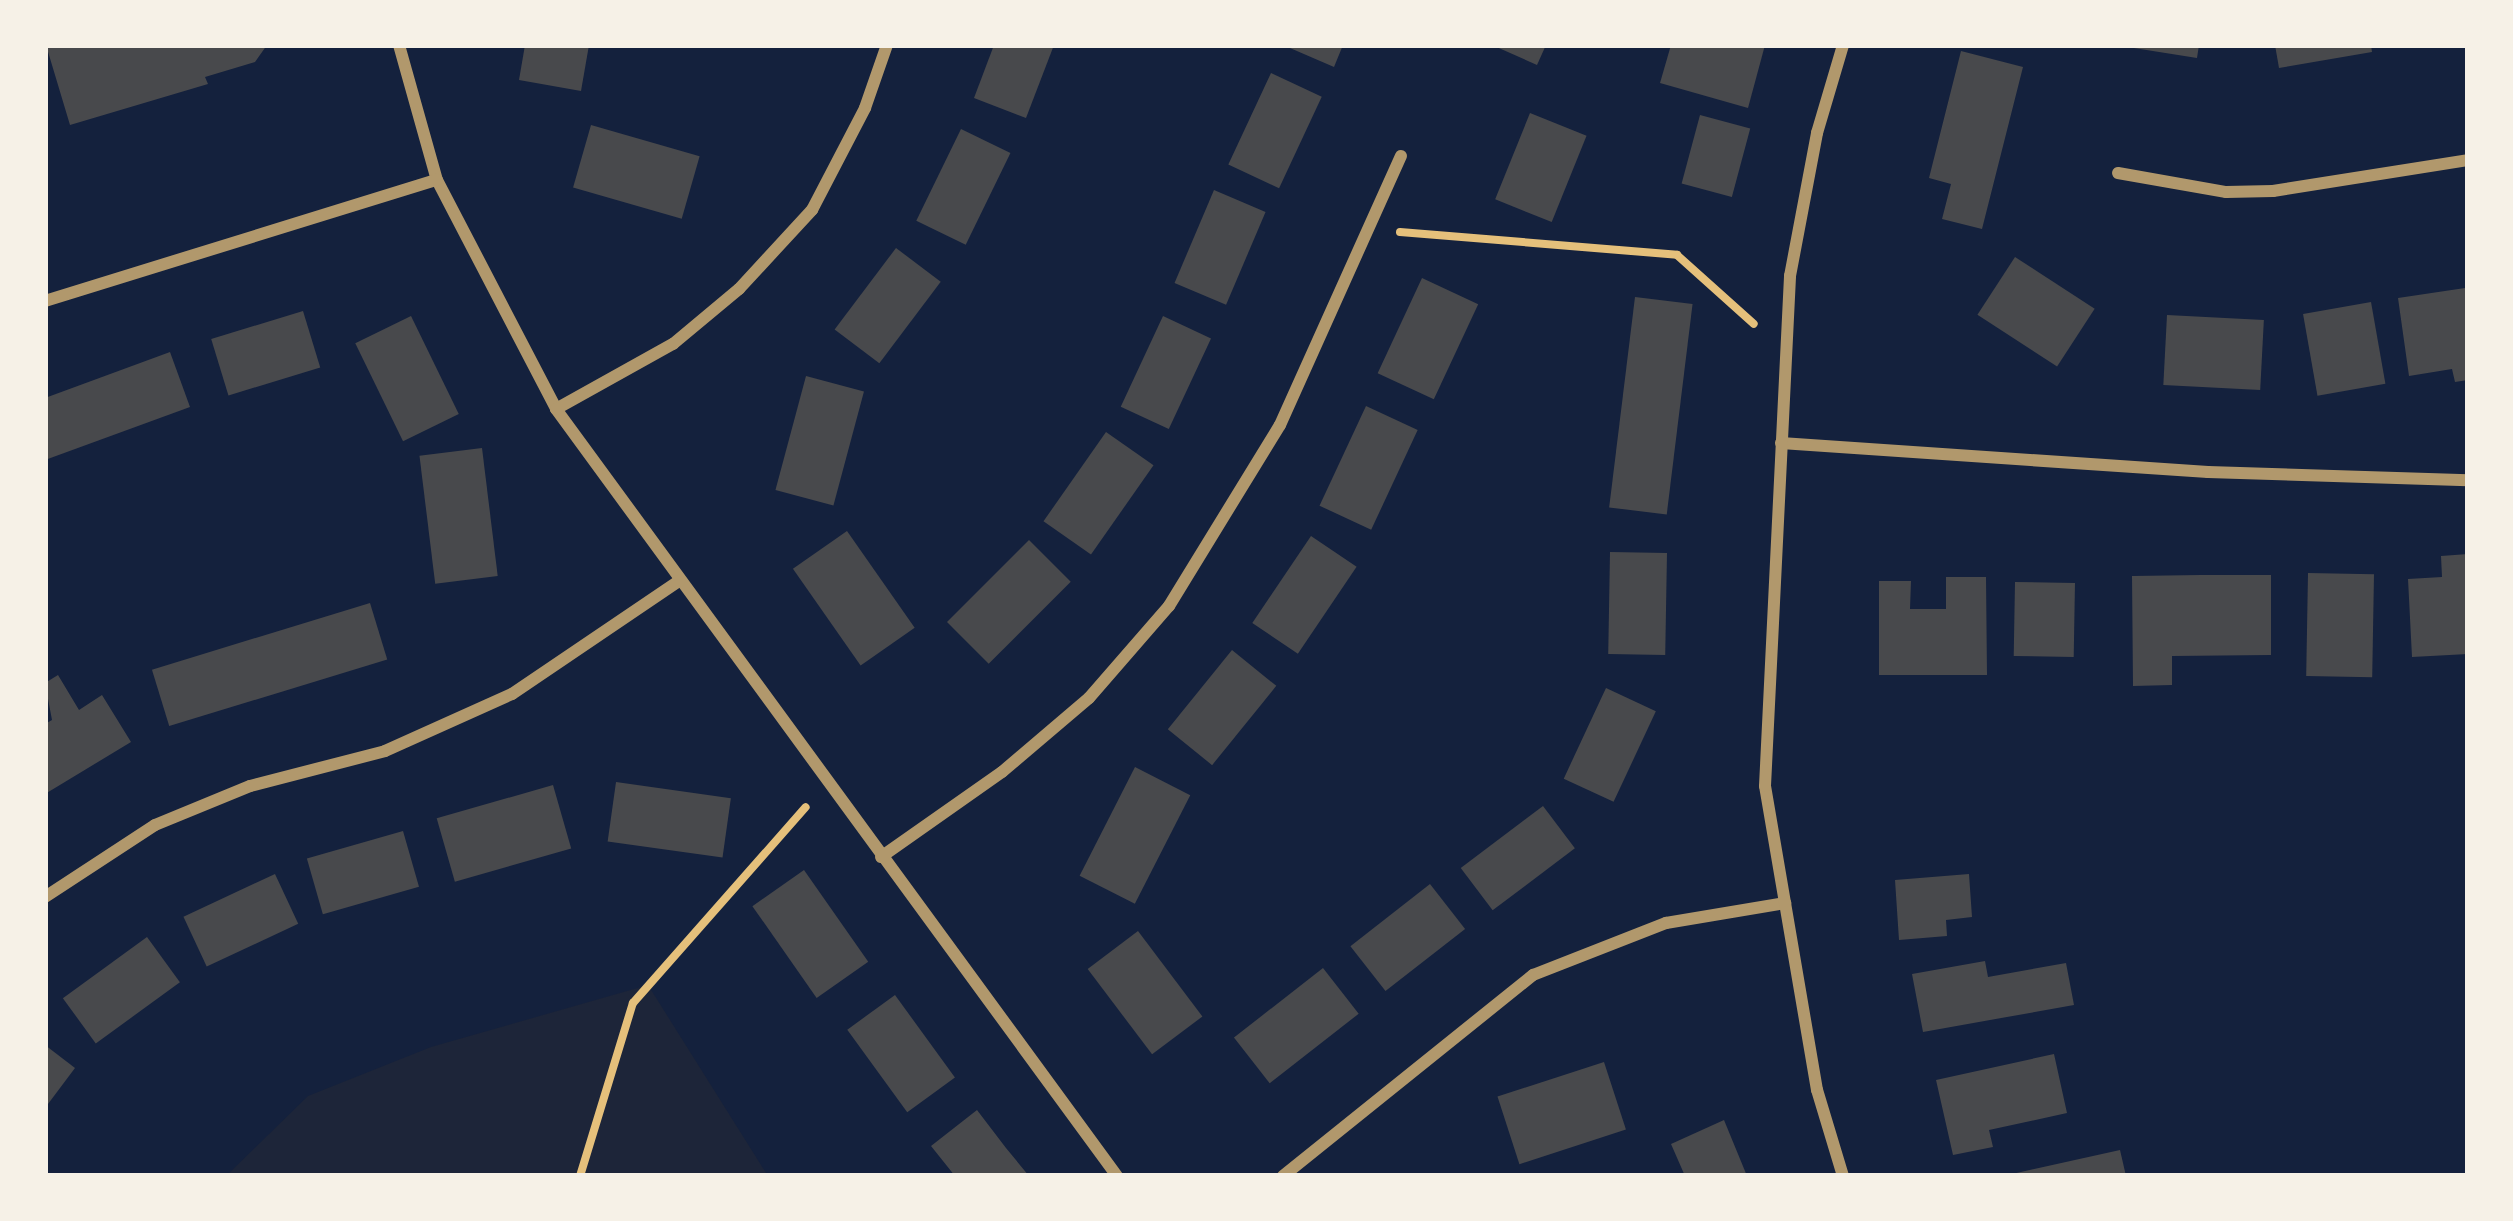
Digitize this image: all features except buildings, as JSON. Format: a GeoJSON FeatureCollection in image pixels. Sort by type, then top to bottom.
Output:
{"type":"FeatureCollection","features":[{"type":"Feature","properties":{"kind":"street"},"geometry":{"type":"LineString","coordinates":[[399,45],[437,180],[556,409],[1117,1176]]}},
{"type":"Feature","properties":{"kind":"street"},"geometry":{"type":"LineString","coordinates":[[556,409],[673,344],[740,289],[812,210],[866,108],[887,45]]}},
{"type":"Feature","properties":{"kind":"street"},"geometry":{"type":"LineString","coordinates":[[1843,1176],[1817,1090],[1765,786],[1786,352],[1798,236],[1844,45]]}},
{"type":"Feature","properties":{"kind":"street"},"geometry":{"type":"LineString","coordinates":[[881,857],[1002,772],[1089,698],[1169,606],[1280,425],[1401,156]]}},
{"type":"Feature","properties":{"kind":"street"},"geometry":{"type":"LineString","coordinates":[[2118,173],[2273,191],[2468,160]]}},
{"type":"Feature","properties":{"kind":"street"},"geometry":{"type":"LineString","coordinates":[[45,301],[437,180]]}},
{"type":"Feature","properties":{"kind":"street"},"geometry":{"type":"LineString","coordinates":[[1781,443],[2208,472],[2468,480]]}},
{"type":"Feature","properties":{"kind":"street"},"geometry":{"type":"LineString","coordinates":[[45,897],[155,825],[250,786],[385,751],[512,694],[679,581]]}},
{"type":"Feature","properties":{"kind":"street"},"geometry":{"type":"LineString","coordinates":[[1283,1176],[1533,975],[1666,923],[1785,903]]}},
{"type":"Feature","properties":{"kind":"path"},"geometry":{"type":"LineString","coordinates":[[1368,229],[1677,255],[1786,352]]}},
{"type":"Feature","properties":{"kind":"path"},"geometry":{"type":"LineString","coordinates":[[580,1176],[633,1004],[827,784]]}},
{"type":"Feature","properties":{"kind":"shaded area"},"geometry":{"type":"Polygon","coordinates":[[[648,985],[768,1176],[226,1176],[308,1096],[431,1047],[648,985]]]}}]}
